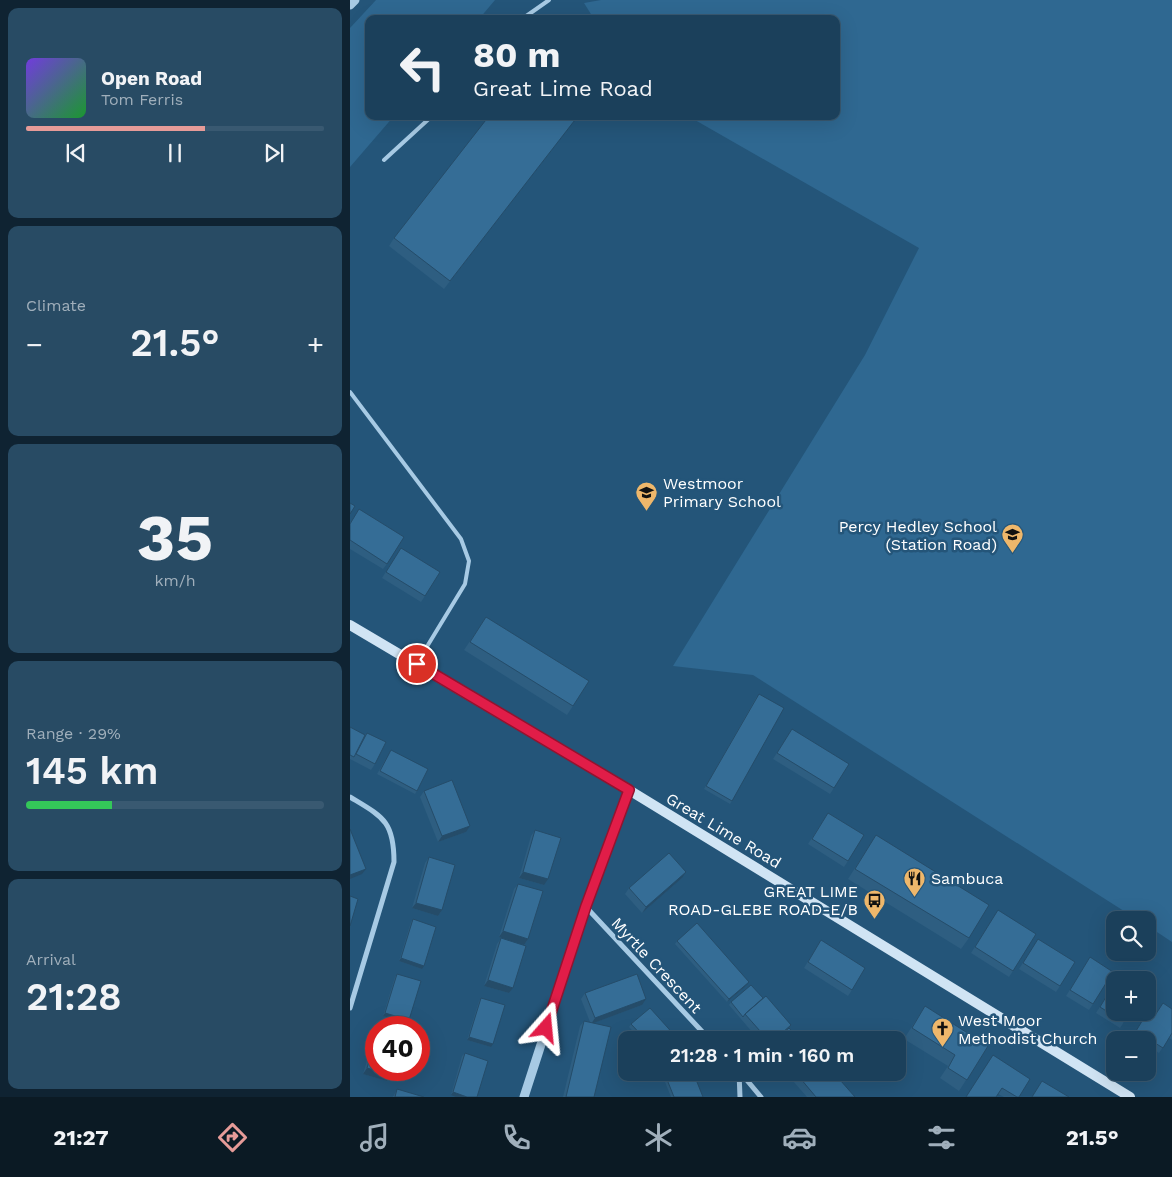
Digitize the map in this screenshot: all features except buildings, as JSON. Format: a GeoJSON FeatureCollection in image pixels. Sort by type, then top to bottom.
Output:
{"type":"FeatureCollection","features":[{"type":"Feature","properties":{"kind":"main road","name":"Great Lime Road"},"geometry":{"type":"LineString","coordinates":[[350,625],[629,790],[1130,1097]]}},
{"type":"Feature","properties":{"kind":"street"},"geometry":{"type":"LineString","coordinates":[[350,5],[355,0]]}},
{"type":"Feature","properties":{"kind":"street"},"geometry":{"type":"LineString","coordinates":[[524,1097],[586,906],[629,790]]}},
{"type":"Feature","properties":{"kind":"street"},"geometry":{"type":"LineString","coordinates":[[350,797],[380,816],[394,838],[394,862],[350,1008]]}},
{"type":"Feature","properties":{"kind":"street","name":"Myrtle Crescent"},"geometry":{"type":"LineString","coordinates":[[586,906],[702,1031]]}},
{"type":"Feature","properties":{"kind":"street"},"geometry":{"type":"LineString","coordinates":[[740,1081],[740,1097]]}},
{"type":"Feature","properties":{"kind":"street"},"geometry":{"type":"LineString","coordinates":[[748,1081],[761,1097]]}},
{"type":"Feature","properties":{"kind":"lane"},"geometry":{"type":"LineString","coordinates":[[528,15],[549,0]]}},
{"type":"Feature","properties":{"kind":"lane"},"geometry":{"type":"LineString","coordinates":[[384,160],[428,120]]}},
{"type":"Feature","properties":{"kind":"lane"},"geometry":{"type":"LineString","coordinates":[[350,392],[461,539],[469,561],[465,584],[417,664]]}},
{"type":"Feature","properties":{"kind":"shaded area"},"geometry":{"type":"Polygon","coordinates":[[[376,0],[495,0],[482,15],[365,15],[365,120],[391,120],[350,167],[350,28],[376,0]]]}},
{"type":"Feature","properties":{"kind":"shaded area","name":"Percy Hedley School (Station Road)"},"geometry":{"type":"Polygon","coordinates":[[[601,0],[1172,0],[1172,942],[1156,931],[1156,911],[1124,911],[753,675],[673,666],[865,355],[919,248],[695,120],[840,120],[840,15],[592,15],[584,3],[601,0]]]}},
{"type":"Feature","properties":{"kind":"place","name":"Westmoor Primary School"},"geometry":{"type":"Point","coordinates":[647,511]}},
{"type":"Feature","properties":{"kind":"place","name":"Percy Hedley School (Station Road)"},"geometry":{"type":"Point","coordinates":[1013,554]}},
{"type":"Feature","properties":{"kind":"place","name":"Sambuca"},"geometry":{"type":"Point","coordinates":[915,897]}},
{"type":"Feature","properties":{"kind":"place","name":"GREAT LIME ROAD-GLEBE ROAD-E/B"},"geometry":{"type":"Point","coordinates":[874,919]}},
{"type":"Feature","properties":{"kind":"place","name":"West Moor Methodist Church"},"geometry":{"type":"Point","coordinates":[942,1048]}},
{"type":"Feature","properties":{"kind":"route"},"geometry":{"type":"LineString","coordinates":[[417,664],[629,790],[586,906],[546,1028]]}}]}
